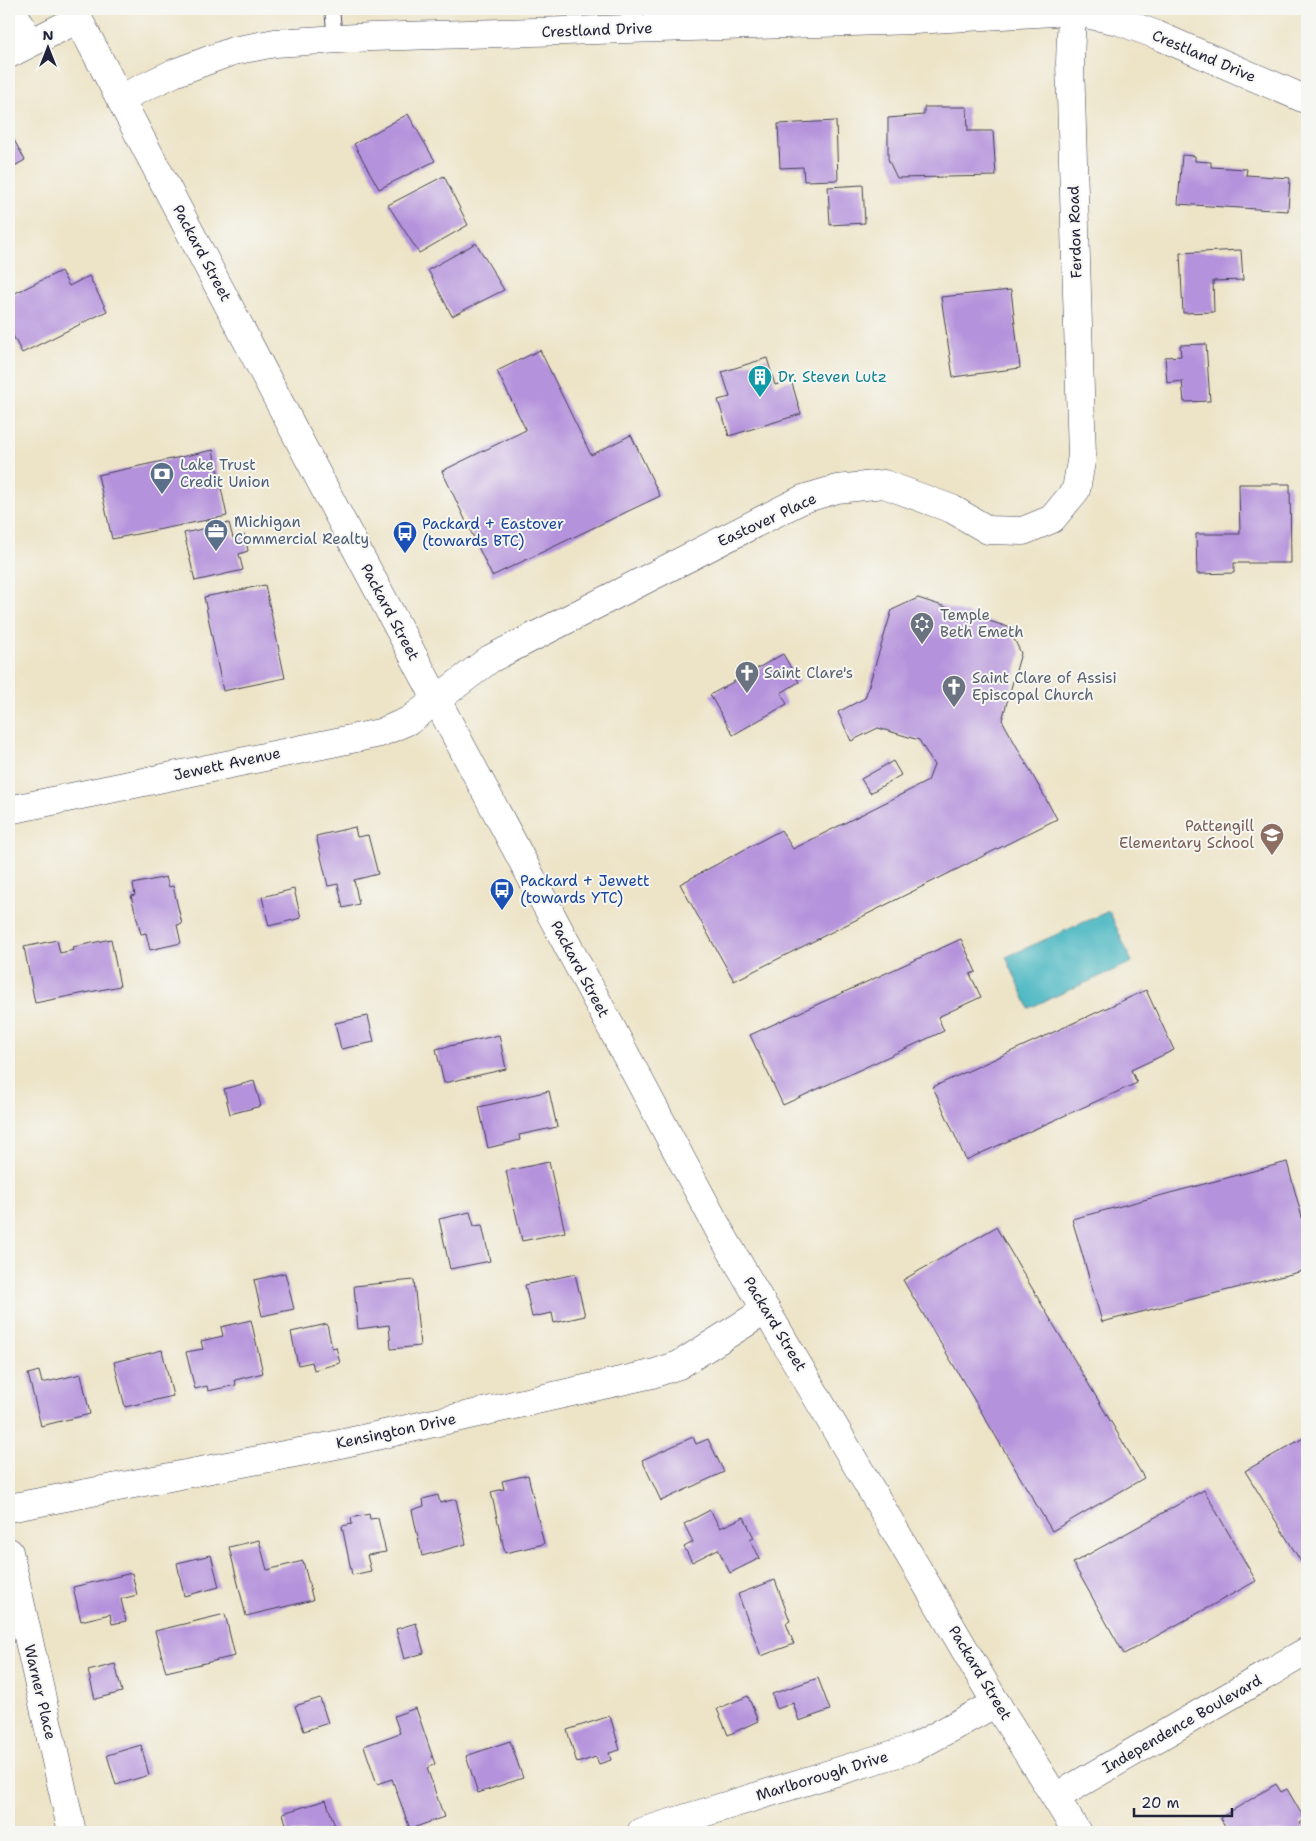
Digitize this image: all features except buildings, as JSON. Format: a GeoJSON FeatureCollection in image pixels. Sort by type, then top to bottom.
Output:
{"type":"FeatureCollection","features":[{"type":"Feature","properties":{"kind":"street"},"geometry":{"type":"LineString","coordinates":[[12,9],[19,49],[75,14]]}},
{"type":"Feature","properties":{"kind":"street","name":"Crestland Drive"},"geometry":{"type":"LineString","coordinates":[[121,98],[174,73],[234,51],[275,43],[335,39],[914,20],[1072,10],[1119,21],[1149,32],[1307,100]]}},
{"type":"Feature","properties":{"kind":"street","name":"Ferdon Road"},"geometry":{"type":"LineString","coordinates":[[1072,10],[1070,63],[1082,456]]}},
{"type":"Feature","properties":{"kind":"street","name":"Packard Street"},"geometry":{"type":"LineString","coordinates":[[75,14],[121,98],[436,699],[719,1230],[996,1703],[1077,1832]]}},
{"type":"Feature","properties":{"kind":"street","name":"Eastover Place"},"geometry":{"type":"LineString","coordinates":[[436,699],[490,659],[803,499],[837,489],[884,484],[952,508],[988,530],[1023,531],[1052,519],[1076,490],[1082,456]]}},
{"type":"Feature","properties":{"kind":"street","name":"Jewett Avenue"},"geometry":{"type":"LineString","coordinates":[[9,810],[380,733],[410,720],[436,699]]}},
{"type":"Feature","properties":{"kind":"street","name":"Kensington Drive"},"geometry":{"type":"LineString","coordinates":[[9,1508],[331,1446],[652,1374],[679,1365],[766,1310]]}},
{"type":"Feature","properties":{"kind":"street","name":"Warner Place"},"geometry":{"type":"LineString","coordinates":[[9,1552],[72,1832]]}},
{"type":"Feature","properties":{"kind":"street","name":"Independence Boulevard"},"geometry":{"type":"LineString","coordinates":[[1056,1797],[1307,1651]]}},
{"type":"Feature","properties":{"kind":"street","name":"Marlborough Drive"},"geometry":{"type":"LineString","coordinates":[[641,1832],[914,1748],[996,1703]]}},
{"type":"Feature","properties":{"kind":"lane"},"geometry":{"type":"LineString","coordinates":[[332,9],[335,39]]}},
{"type":"Feature","properties":{"kind":"water"},"geometry":{"type":"Polygon","coordinates":[[[1109,911],[1132,962],[1029,1008],[1006,957],[1109,911]]]}},
{"type":"Feature","properties":{"kind":"place","name":"Dr. Steven Lutz"},"geometry":{"type":"Point","coordinates":[760,398]}},
{"type":"Feature","properties":{"kind":"place","name":"Lake Trust Credit Union"},"geometry":{"type":"Point","coordinates":[162,495]}},
{"type":"Feature","properties":{"kind":"place","name":"Michigan Commercial Realty"},"geometry":{"type":"Point","coordinates":[216,552]}},
{"type":"Feature","properties":{"kind":"place","name":"Packard + Eastover (towards BTC)"},"geometry":{"type":"Point","coordinates":[405,554]}},
{"type":"Feature","properties":{"kind":"place","name":"Temple Beth Emeth"},"geometry":{"type":"Point","coordinates":[922,645]}},
{"type":"Feature","properties":{"kind":"place","name":"Saint Clare's"},"geometry":{"type":"Point","coordinates":[747,694]}},
{"type":"Feature","properties":{"kind":"place","name":"Saint Clare of Assisi Episcopal Church"},"geometry":{"type":"Point","coordinates":[954,708]}},
{"type":"Feature","properties":{"kind":"place","name":"Pattengill Elementary School"},"geometry":{"type":"Point","coordinates":[1272,856]}},
{"type":"Feature","properties":{"kind":"place","name":"Packard + Jewett (towards YTC)"},"geometry":{"type":"Point","coordinates":[502,911]}}]}
